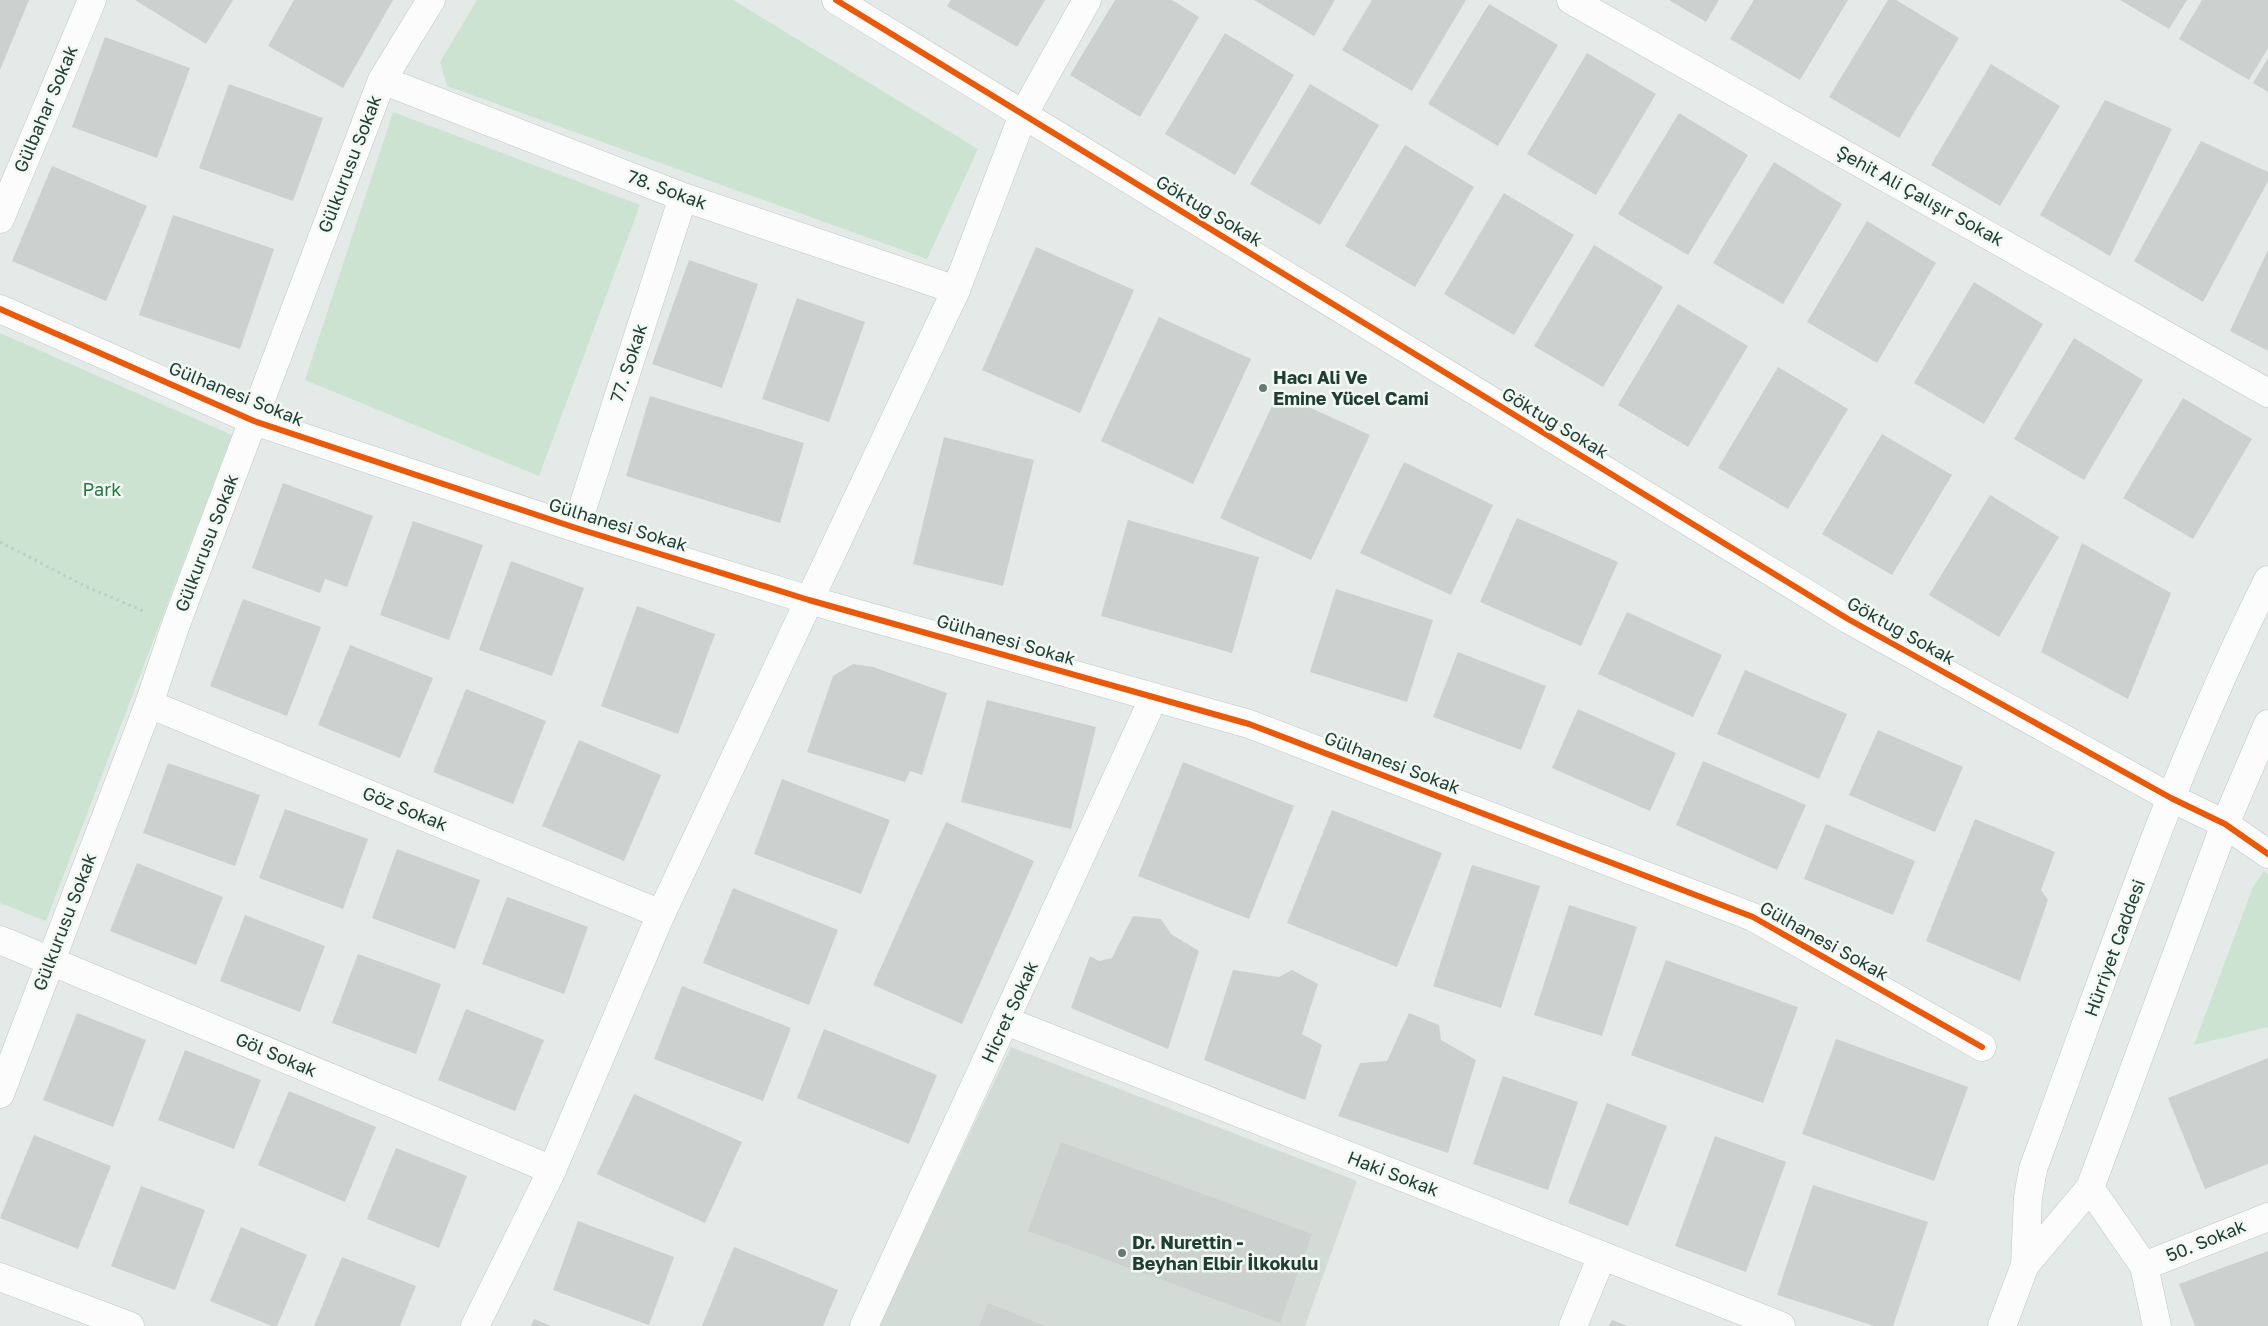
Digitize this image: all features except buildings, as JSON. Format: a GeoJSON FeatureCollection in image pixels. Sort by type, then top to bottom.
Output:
{"type":"FeatureCollection","features":[{"type":"Feature","properties":{"kind":"street","name":"Gülbahar Sokak"},"geometry":{"type":"LineString","coordinates":[[0,219],[92,0]]}},
{"type":"Feature","properties":{"kind":"street","name":"Gülkurusu Sokak"},"geometry":{"type":"LineString","coordinates":[[0,1094],[149,704],[176,624],[382,80],[431,0]]}},
{"type":"Feature","properties":{"kind":"street","name":"Göktuğ Sokak"},"geometry":{"type":"LineString","coordinates":[[836,0],[1848,619],[2171,798],[2225,824],[2268,854]]}},
{"type":"Feature","properties":{"kind":"street"},"geometry":{"type":"LineString","coordinates":[[475,1326],[552,1170],[661,914],[956,290],[1023,115],[1087,0]]}},
{"type":"Feature","properties":{"kind":"street","name":"Şehit Ali Çalışır Sokak"},"geometry":{"type":"LineString","coordinates":[[1571,0],[2268,393]]}},
{"type":"Feature","properties":{"kind":"street","name":"78. Sokak"},"geometry":{"type":"LineString","coordinates":[[382,80],[683,197],[956,290]]}},
{"type":"Feature","properties":{"kind":"street","name":"77. Sokak"},"geometry":{"type":"LineString","coordinates":[[576,528],[683,197]]}},
{"type":"Feature","properties":{"kind":"street","name":"Gülhanesi Sokak"},"geometry":{"type":"LineString","coordinates":[[0,309],[254,422],[576,528],[809,600],[1249,724],[1753,917],[1982,1047]]}},
{"type":"Feature","properties":{"kind":"street","name":"Hürriyet Caddesi"},"geometry":{"type":"LineString","coordinates":[[2002,1326],[2025,1265],[2028,1197],[2033,1169],[2171,798],[2229,661],[2268,580]]}},
{"type":"Feature","properties":{"kind":"street","name":"Hicret Sokak"},"geometry":{"type":"LineString","coordinates":[[864,1326],[1154,697]]}},
{"type":"Feature","properties":{"kind":"street","name":"Göz Sokak"},"geometry":{"type":"LineString","coordinates":[[149,704],[661,914]]}},
{"type":"Feature","properties":{"kind":"street"},"geometry":{"type":"LineString","coordinates":[[2025,1265],[2090,1188],[2225,824],[2268,724]]}},
{"type":"Feature","properties":{"kind":"street","name":"Göl Sokak"},"geometry":{"type":"LineString","coordinates":[[0,940],[552,1170]]}},
{"type":"Feature","properties":{"kind":"street","name":"Haki Sokak"},"geometry":{"type":"LineString","coordinates":[[1006,1021],[1781,1326]]}},
{"type":"Feature","properties":{"kind":"street"},"geometry":{"type":"LineString","coordinates":[[2090,1188],[2144,1266],[2157,1326]]}},
{"type":"Feature","properties":{"kind":"street","name":"50. Sokak"},"geometry":{"type":"LineString","coordinates":[[2144,1266],[2268,1217]]}},
{"type":"Feature","properties":{"kind":"street"},"geometry":{"type":"LineString","coordinates":[[1573,1326],[1602,1256]]}},
{"type":"Feature","properties":{"kind":"street"},"geometry":{"type":"LineString","coordinates":[[0,1277],[130,1326]]}},
{"type":"Feature","properties":{"kind":"path"},"geometry":{"type":"LineString","coordinates":[[0,542],[87,588],[176,624]]}},
{"type":"Feature","properties":{"kind":"shaded area","name":"Dr. Nurettin - Beyhan Elbir İlkokulu"},"geometry":{"type":"Polygon","coordinates":[[[1011,1047],[1357,1181],[1305,1326],[878,1326],[1011,1047]]]}},
{"type":"Feature","properties":{"kind":"green space"},"geometry":{"type":"Polygon","coordinates":[[[477,0],[733,0],[978,149],[927,259],[447,86],[440,62],[477,0]]]}},
{"type":"Feature","properties":{"kind":"green space"},"geometry":{"type":"Polygon","coordinates":[[[393,112],[640,205],[539,476],[305,380],[393,112]]]}},
{"type":"Feature","properties":{"kind":"green space","name":"Park"},"geometry":{"type":"Polygon","coordinates":[[[0,333],[232,435],[46,921],[0,903],[0,333]]]}},
{"type":"Feature","properties":{"kind":"green space"},"geometry":{"type":"Polygon","coordinates":[[[2264,871],[2268,874],[2268,1027],[2194,1045],[2253,887],[2264,871]]]}},
{"type":"Feature","properties":{"kind":"cycle path"},"geometry":{"type":"LineString","coordinates":[[836,0],[1848,619],[2171,798],[2225,824],[2268,854]]}},
{"type":"Feature","properties":{"kind":"cycle path"},"geometry":{"type":"LineString","coordinates":[[0,309],[254,421],[576,528],[809,600],[1249,724],[1753,917],[1982,1047]]}},
{"type":"Feature","properties":{"kind":"place","name":"Hacı Ali Ve Emine Yücel Cami"},"geometry":{"type":"Point","coordinates":[1263,388]}},
{"type":"Feature","properties":{"kind":"place","name":"Dr. Nurettin - Beyhan Elbir İlkokulu"},"geometry":{"type":"Point","coordinates":[1122,1253]}}]}
